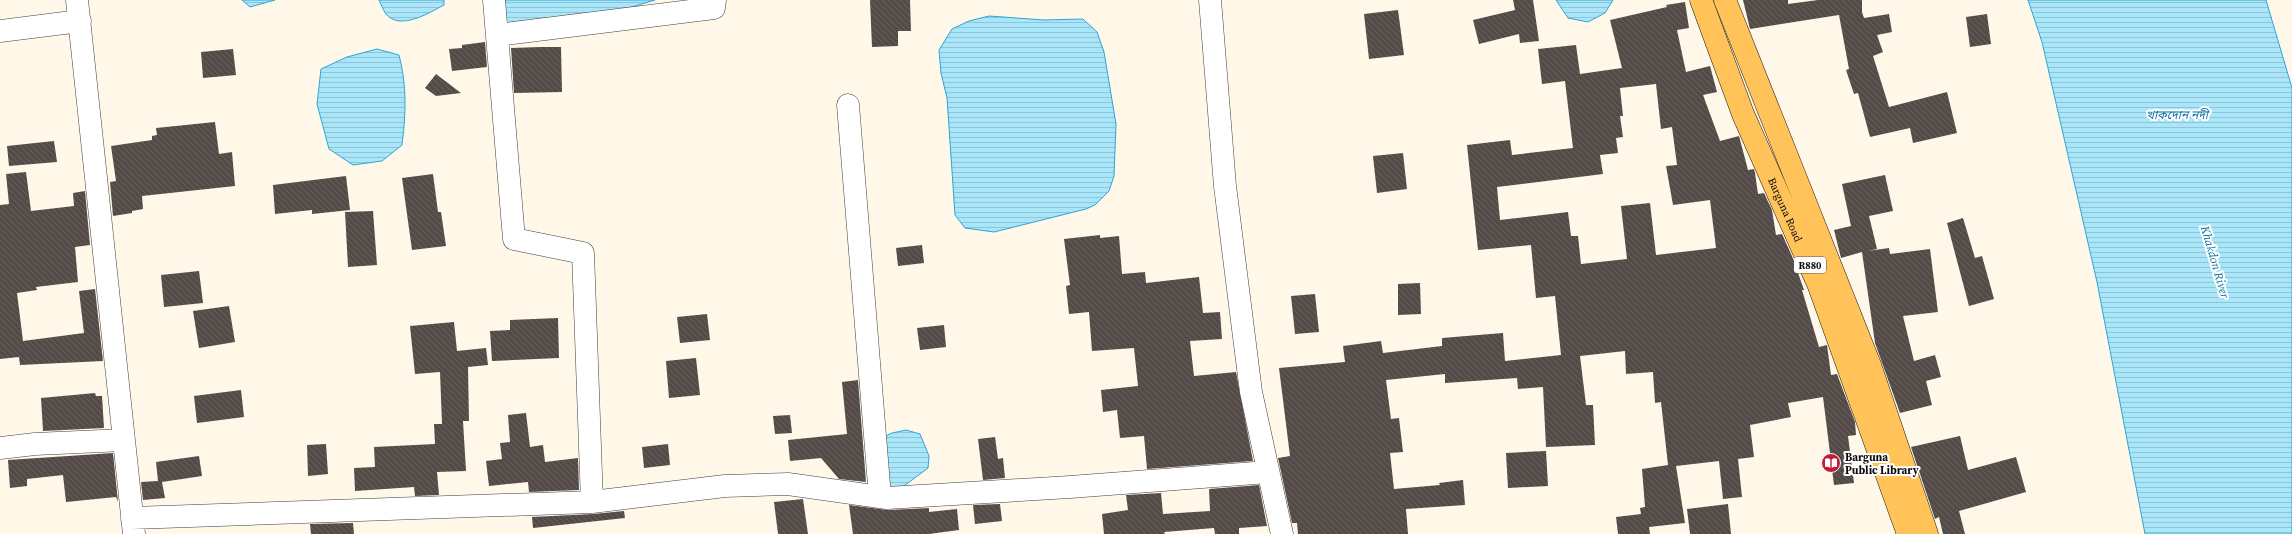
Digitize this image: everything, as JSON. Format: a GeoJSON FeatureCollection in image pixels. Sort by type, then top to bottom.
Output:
{"type":"FeatureCollection","features":[{"type":"Feature","properties":{"kind":"main road","name":"Barguna Road"},"geometry":{"type":"LineString","coordinates":[[1701,0],[1743,114],[1819,286],[1908,534]]}},
{"type":"Feature","properties":{"kind":"main road","name":"Barguna Road"},"geometry":{"type":"LineString","coordinates":[[1725,0],[1870,365],[1927,534]]}},
{"type":"Feature","properties":{"kind":"street"},"geometry":{"type":"LineString","coordinates":[[494,0],[514,239],[583,252],[592,502]]}},
{"type":"Feature","properties":{"kind":"street"},"geometry":{"type":"LineString","coordinates":[[497,35],[714,8],[715,0]]}},
{"type":"Feature","properties":{"kind":"street"},"geometry":{"type":"LineString","coordinates":[[1210,0],[1225,186],[1252,392],[1282,534]]}},
{"type":"Feature","properties":{"kind":"street"},"geometry":{"type":"LineString","coordinates":[[0,31],[79,10],[133,526],[592,502],[725,486],[788,484],[880,497],[1070,487],[1268,472]]}},
{"type":"Feature","properties":{"kind":"street"},"geometry":{"type":"LineString","coordinates":[[848,105],[880,497]]}},
{"type":"Feature","properties":{"kind":"street"},"geometry":{"type":"LineString","coordinates":[[0,448],[35,444],[124,440]]}},
{"type":"Feature","properties":{"kind":"water"},"geometry":{"type":"Polygon","coordinates":[[[242,0],[275,0],[250,7],[242,0]]]}},
{"type":"Feature","properties":{"kind":"water"},"geometry":{"type":"Polygon","coordinates":[[[379,0],[444,0],[444,5],[415,19],[399,21],[392,19],[386,14],[379,0]]]}},
{"type":"Feature","properties":{"kind":"water"},"geometry":{"type":"Polygon","coordinates":[[[497,0],[655,0],[602,16],[513,25],[504,21],[497,0]]]}},
{"type":"Feature","properties":{"kind":"water"},"geometry":{"type":"Polygon","coordinates":[[[1556,0],[1613,0],[1605,13],[1588,22],[1568,18],[1556,0]]]}},
{"type":"Feature","properties":{"kind":"water","name":"খাকদোন নদী"},"geometry":{"type":"Polygon","coordinates":[[[2028,0],[2266,0],[2292,88],[2292,534],[2145,534],[2097,282],[2042,42],[2028,0]]]}},
{"type":"Feature","properties":{"kind":"water"},"geometry":{"type":"Polygon","coordinates":[[[989,16],[1044,20],[1083,19],[1097,32],[1104,52],[1116,124],[1114,176],[1109,191],[1095,205],[1086,209],[994,232],[965,228],[955,215],[947,98],[941,73],[939,50],[952,29],[969,21],[989,16]]]}},
{"type":"Feature","properties":{"kind":"water"},"geometry":{"type":"Polygon","coordinates":[[[377,49],[399,55],[402,66],[405,100],[402,145],[382,161],[353,165],[329,149],[317,104],[321,69],[347,57],[377,49]]]}},
{"type":"Feature","properties":{"kind":"water"},"geometry":{"type":"Polygon","coordinates":[[[906,430],[920,434],[929,456],[928,468],[900,489],[890,488],[877,440],[892,433],[906,430]]]}},
{"type":"Feature","properties":{"kind":"building"},"geometry":{"type":"Polygon","coordinates":[[[870,0],[910,0],[911,31],[898,31],[898,46],[872,47],[870,0]]]}},
{"type":"Feature","properties":{"kind":"building"},"geometry":{"type":"Polygon","coordinates":[[[1513,0],[1533,0],[1539,41],[1520,43],[1519,34],[1479,44],[1473,20],[1515,10],[1513,0]]]}},
{"type":"Feature","properties":{"kind":"building"},"geometry":{"type":"Polygon","coordinates":[[[1743,0],[1788,0],[1788,4],[1818,0],[1862,0],[1862,12],[1864,18],[1889,14],[1892,32],[1877,35],[1883,52],[1873,56],[1889,107],[1947,92],[1957,133],[1913,143],[1910,128],[1870,137],[1858,93],[1854,94],[1846,70],[1849,69],[1839,15],[1750,29],[1743,0]]]}},
{"type":"Feature","properties":{"kind":"building"},"geometry":{"type":"Polygon","coordinates":[[[1685,2],[1689,28],[1677,30],[1686,72],[1710,66],[1717,92],[1703,95],[1720,141],[1739,136],[1748,170],[1754,169],[1758,194],[1764,193],[1772,210],[1776,235],[1782,234],[1792,256],[1804,290],[1802,290],[1819,347],[1827,345],[1831,375],[1837,374],[1855,422],[1856,435],[1848,436],[1854,483],[1834,485],[1823,397],[1788,403],[1791,417],[1750,425],[1754,457],[1738,459],[1742,497],[1723,499],[1719,461],[1676,466],[1685,523],[1649,527],[1650,534],[1618,534],[1616,517],[1641,514],[1640,508],[1645,507],[1642,469],[1668,465],[1661,402],[1655,403],[1653,372],[1626,374],[1625,351],[1580,356],[1586,405],[1593,405],[1595,445],[1546,447],[1543,387],[1518,389],[1517,378],[1445,383],[1445,374],[1386,380],[1391,419],[1399,418],[1403,452],[1390,453],[1394,489],[1440,485],[1439,483],[1463,480],[1465,505],[1406,509],[1408,534],[1298,534],[1297,523],[1292,523],[1278,458],[1290,456],[1279,368],[1345,362],[1343,346],[1381,341],[1383,353],[1442,346],[1442,338],[1503,333],[1505,361],[1561,355],[1555,296],[1536,298],[1531,245],[1478,250],[1467,145],[1510,140],[1512,155],[1573,148],[1565,81],[1542,84],[1538,49],[1576,45],[1580,74],[1622,68],[1610,20],[1667,7],[1666,5],[1685,2]],[[1656,84],[1620,88],[1623,116],[1620,116],[1623,137],[1616,138],[1618,153],[1600,155],[1603,174],[1497,187],[1500,220],[1568,212],[1571,236],[1578,236],[1581,264],[1627,259],[1621,206],[1650,203],[1656,255],[1716,248],[1710,200],[1673,205],[1666,166],[1677,165],[1672,127],[1661,129],[1656,84]]]}},
{"type":"Feature","properties":{"kind":"building"},"geometry":{"type":"Polygon","coordinates":[[[1398,10],[1404,55],[1369,59],[1364,14],[1398,10]]]}},
{"type":"Feature","properties":{"kind":"building"},"geometry":{"type":"Polygon","coordinates":[[[1987,14],[1991,44],[1970,47],[1966,17],[1987,14]]]}},
{"type":"Feature","properties":{"kind":"building"},"geometry":{"type":"Polygon","coordinates":[[[485,42],[487,67],[452,71],[449,49],[462,48],[462,45],[485,42]]]}},
{"type":"Feature","properties":{"kind":"building"},"geometry":{"type":"Polygon","coordinates":[[[561,47],[562,92],[514,93],[511,48],[561,47]]]}},
{"type":"Feature","properties":{"kind":"building"},"geometry":{"type":"Polygon","coordinates":[[[233,49],[236,75],[203,78],[201,52],[233,49]]]}},
{"type":"Feature","properties":{"kind":"building"},"geometry":{"type":"Polygon","coordinates":[[[436,74],[461,93],[436,96],[425,88],[436,74]]]}},
{"type":"Feature","properties":{"kind":"building"},"geometry":{"type":"Polygon","coordinates":[[[215,122],[219,154],[232,152],[235,186],[142,196],[143,209],[132,211],[132,213],[113,216],[110,182],[116,181],[111,146],[152,140],[152,136],[157,135],[156,128],[215,122]]]}},
{"type":"Feature","properties":{"kind":"building"},"geometry":{"type":"Polygon","coordinates":[[[54,141],[57,162],[9,166],[7,146],[54,141]]]}},
{"type":"Feature","properties":{"kind":"building"},"geometry":{"type":"Polygon","coordinates":[[[1403,153],[1407,189],[1377,193],[1373,156],[1403,153]]]}},
{"type":"Feature","properties":{"kind":"building"},"geometry":{"type":"Polygon","coordinates":[[[26,172],[31,211],[74,206],[73,193],[85,191],[90,245],[75,247],[78,282],[36,287],[37,290],[17,293],[23,341],[84,333],[79,291],[95,289],[103,361],[20,365],[19,357],[0,359],[0,205],[9,204],[6,174],[26,172]]]}},
{"type":"Feature","properties":{"kind":"building"},"geometry":{"type":"Polygon","coordinates":[[[433,174],[438,212],[441,212],[446,246],[412,250],[402,178],[433,174]]]}},
{"type":"Feature","properties":{"kind":"building"},"geometry":{"type":"Polygon","coordinates":[[[1885,175],[1893,211],[1869,216],[1877,249],[1868,251],[1889,248],[1890,254],[1930,249],[1938,312],[1903,316],[1914,361],[1935,355],[1941,377],[1926,381],[1932,405],[1900,413],[1875,343],[1862,252],[1841,258],[1834,230],[1851,226],[1842,184],[1885,175]]]}},
{"type":"Feature","properties":{"kind":"building"},"geometry":{"type":"Polygon","coordinates":[[[346,176],[350,210],[312,214],[312,210],[275,214],[273,185],[346,176]]]}},
{"type":"Feature","properties":{"kind":"building"},"geometry":{"type":"Polygon","coordinates":[[[373,211],[377,265],[348,267],[345,212],[373,211]]]}},
{"type":"Feature","properties":{"kind":"building"},"geometry":{"type":"Polygon","coordinates":[[[1963,218],[1975,258],[1982,256],[1994,299],[1969,306],[1947,223],[1963,218]]]}},
{"type":"Feature","properties":{"kind":"building"},"geometry":{"type":"Polygon","coordinates":[[[1100,235],[1100,238],[1119,236],[1122,274],[1145,272],[1146,283],[1199,277],[1203,313],[1220,312],[1222,339],[1190,341],[1194,376],[1236,372],[1253,461],[1147,469],[1144,436],[1120,438],[1117,410],[1103,412],[1101,390],[1138,386],[1134,348],[1092,351],[1089,312],[1069,314],[1066,286],[1070,285],[1064,239],[1100,235]]]}},
{"type":"Feature","properties":{"kind":"building"},"geometry":{"type":"Polygon","coordinates":[[[922,245],[924,263],[898,266],[896,248],[922,245]]]}},
{"type":"Feature","properties":{"kind":"building"},"geometry":{"type":"Polygon","coordinates":[[[199,271],[203,303],[164,307],[161,275],[199,271]]]}},
{"type":"Feature","properties":{"kind":"building"},"geometry":{"type":"Polygon","coordinates":[[[1420,283],[1421,314],[1398,315],[1398,284],[1420,283]]]}},
{"type":"Feature","properties":{"kind":"building"},"geometry":{"type":"Polygon","coordinates":[[[1315,294],[1319,332],[1295,334],[1291,296],[1315,294]]]}},
{"type":"Feature","properties":{"kind":"building"},"geometry":{"type":"Polygon","coordinates":[[[229,306],[235,342],[199,348],[193,311],[229,306]]]}},
{"type":"Feature","properties":{"kind":"building"},"geometry":{"type":"Polygon","coordinates":[[[707,314],[710,340],[680,343],[677,317],[707,314]]]}},
{"type":"Feature","properties":{"kind":"building"},"geometry":{"type":"Polygon","coordinates":[[[558,318],[559,358],[492,361],[490,331],[510,330],[510,320],[558,318]]]}},
{"type":"Feature","properties":{"kind":"building"},"geometry":{"type":"Polygon","coordinates":[[[454,322],[457,351],[486,348],[488,365],[468,367],[469,421],[463,421],[466,471],[437,472],[439,495],[415,496],[414,487],[355,491],[354,468],[375,467],[374,447],[435,444],[434,424],[442,424],[440,372],[415,374],[410,326],[454,322]]]}},
{"type":"Feature","properties":{"kind":"building"},"geometry":{"type":"Polygon","coordinates":[[[944,325],[946,347],[920,350],[917,328],[944,325]]]}},
{"type":"Feature","properties":{"kind":"building"},"geometry":{"type":"Polygon","coordinates":[[[696,358],[700,395],[669,398],[666,361],[696,358]]]}},
{"type":"Feature","properties":{"kind":"building"},"geometry":{"type":"Polygon","coordinates":[[[858,380],[866,482],[839,479],[821,458],[790,461],[788,440],[847,434],[842,382],[858,380]]]}},
{"type":"Feature","properties":{"kind":"building"},"geometry":{"type":"Polygon","coordinates":[[[241,390],[244,417],[197,423],[194,396],[241,390]]]}},
{"type":"Feature","properties":{"kind":"building"},"geometry":{"type":"Polygon","coordinates":[[[95,393],[96,396],[102,396],[104,428],[43,431],[41,398],[95,393]]]}},
{"type":"Feature","properties":{"kind":"building"},"geometry":{"type":"Polygon","coordinates":[[[526,413],[530,447],[543,445],[545,462],[578,458],[579,490],[529,492],[528,482],[489,486],[486,461],[502,459],[500,443],[510,442],[508,415],[526,413]]]}},
{"type":"Feature","properties":{"kind":"building"},"geometry":{"type":"Polygon","coordinates":[[[790,415],[792,433],[775,434],[773,416],[790,415]]]}},
{"type":"Feature","properties":{"kind":"building"},"geometry":{"type":"Polygon","coordinates":[[[1960,436],[1968,470],[2016,457],[2026,492],[1959,511],[1965,534],[1943,534],[1939,517],[1935,519],[1911,447],[1960,436]]]}},
{"type":"Feature","properties":{"kind":"building"},"geometry":{"type":"Polygon","coordinates":[[[995,437],[998,459],[1003,458],[1005,478],[983,480],[978,439],[995,437]]]}},
{"type":"Feature","properties":{"kind":"building"},"geometry":{"type":"Polygon","coordinates":[[[326,444],[328,474],[308,476],[307,445],[326,444]]]}},
{"type":"Feature","properties":{"kind":"building"},"geometry":{"type":"Polygon","coordinates":[[[668,444],[670,465],[644,468],[642,447],[668,444]]]}},
{"type":"Feature","properties":{"kind":"building"},"geometry":{"type":"Polygon","coordinates":[[[1546,451],[1548,486],[1508,488],[1506,453],[1546,451]]]}},
{"type":"Feature","properties":{"kind":"building"},"geometry":{"type":"Polygon","coordinates":[[[113,453],[118,502],[116,497],[66,502],[63,475],[27,479],[27,486],[10,488],[8,460],[113,453]]]}},
{"type":"Feature","properties":{"kind":"building"},"geometry":{"type":"Polygon","coordinates":[[[199,456],[202,476],[162,482],[165,498],[143,500],[141,482],[158,481],[156,462],[199,456]]]}},
{"type":"Feature","properties":{"kind":"building"},"geometry":{"type":"Polygon","coordinates":[[[1259,485],[1267,526],[1239,528],[1239,534],[1215,534],[1214,528],[1164,532],[1165,534],[1104,534],[1102,514],[1128,510],[1126,495],[1161,493],[1163,514],[1210,511],[1209,489],[1259,485]]]}},
{"type":"Feature","properties":{"kind":"building"},"geometry":{"type":"Polygon","coordinates":[[[803,499],[808,534],[778,534],[774,502],[803,499]]]}},
{"type":"Feature","properties":{"kind":"building"},"geometry":{"type":"Polygon","coordinates":[[[1000,504],[1002,521],[975,524],[973,505],[1000,504]]]}},
{"type":"Feature","properties":{"kind":"building"},"geometry":{"type":"Polygon","coordinates":[[[1728,504],[1731,534],[1690,534],[1687,509],[1728,504]]]}},
{"type":"Feature","properties":{"kind":"building"},"geometry":{"type":"Polygon","coordinates":[[[849,505],[888,510],[929,508],[929,512],[957,509],[959,530],[929,534],[853,534],[849,505]]]}},
{"type":"Feature","properties":{"kind":"building"},"geometry":{"type":"Polygon","coordinates":[[[624,511],[625,518],[533,528],[532,517],[624,511]]]}},
{"type":"Feature","properties":{"kind":"building"},"geometry":{"type":"Polygon","coordinates":[[[353,523],[354,534],[311,534],[310,524],[353,523]]]}},
{"type":"Feature","properties":{"kind":"place","name":"Barguna Public Library"},"geometry":{"type":"Point","coordinates":[1831,463]}},
{"type":"Feature","properties":{"kind":"water label","name":"Khakdon River"},"geometry":{"type":"Point","coordinates":[2215,262]}}]}
